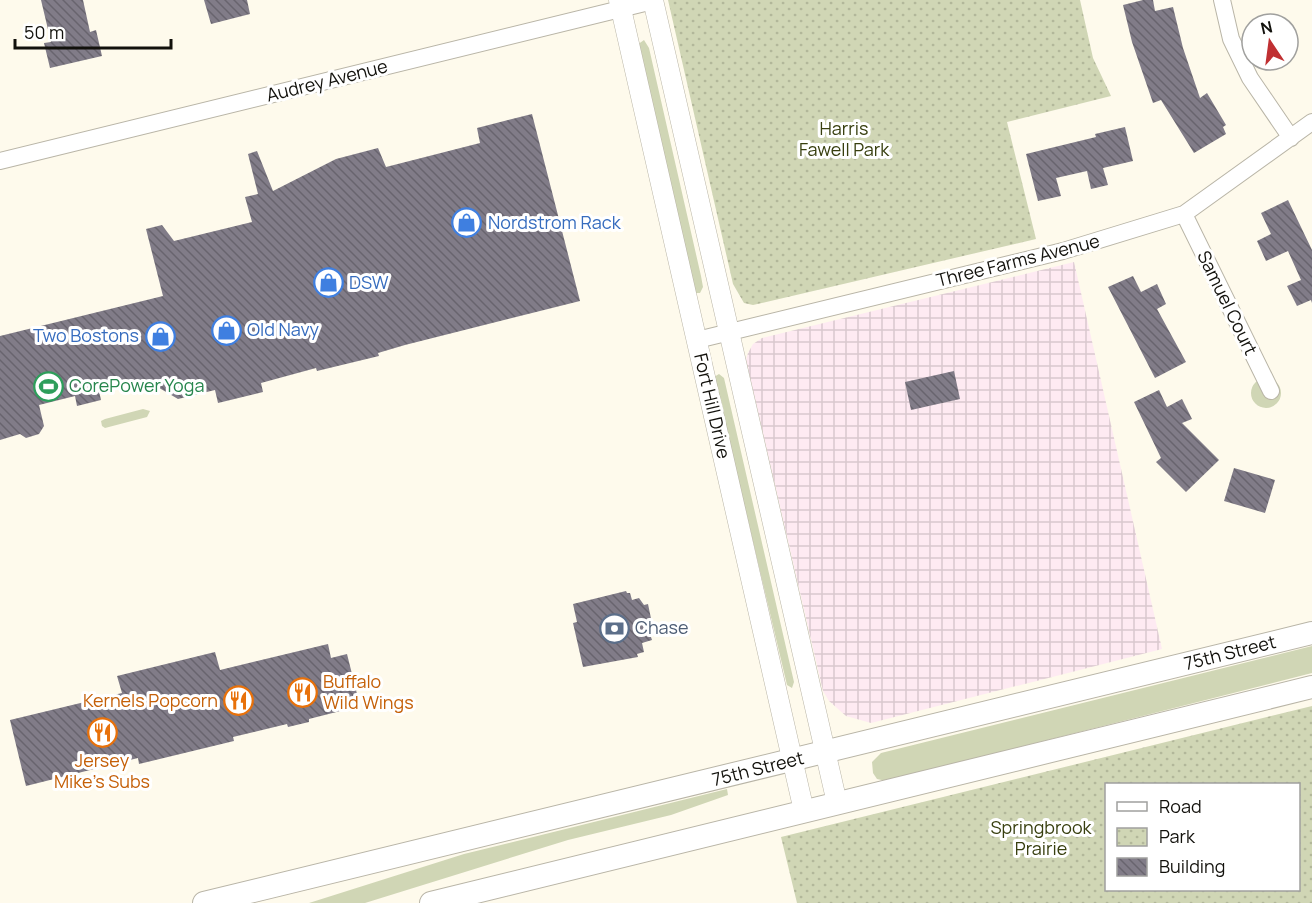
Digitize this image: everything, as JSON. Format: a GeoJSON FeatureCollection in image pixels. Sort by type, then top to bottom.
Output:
{"type":"FeatureCollection","features":[{"type":"Feature","properties":{"kind":"main road","name":"75th Street"},"geometry":{"type":"LineString","coordinates":[[204,903],[1312,633]]}},
{"type":"Feature","properties":{"kind":"main road"},"geometry":{"type":"LineString","coordinates":[[430,903],[1312,687]]}},
{"type":"Feature","properties":{"kind":"street"},"geometry":{"type":"LineString","coordinates":[[1222,0],[1231,39],[1250,78],[1291,138]]}},
{"type":"Feature","properties":{"kind":"street","name":"Audrey Avenue"},"geometry":{"type":"LineString","coordinates":[[0,161],[620,5],[653,1]]}},
{"type":"Feature","properties":{"kind":"street","name":"Fort Hill Drive"},"geometry":{"type":"LineString","coordinates":[[653,1],[837,803]]}},
{"type":"Feature","properties":{"kind":"street","name":"Fort Hill Drive"},"geometry":{"type":"LineString","coordinates":[[620,5],[804,811]]}},
{"type":"Feature","properties":{"kind":"street","name":"Three Farms Avenue"},"geometry":{"type":"LineString","coordinates":[[697,340],[1062,250],[1184,214],[1312,123]]}},
{"type":"Feature","properties":{"kind":"street","name":"Samuel Court"},"geometry":{"type":"LineString","coordinates":[[1184,214],[1271,391]]}},
{"type":"Feature","properties":{"kind":"shaded area"},"geometry":{"type":"Polygon","coordinates":[[[1074,262],[1162,649],[871,723],[846,716],[829,701],[823,691],[746,360],[748,353],[753,344],[762,338],[1074,262]]]}},
{"type":"Feature","properties":{"kind":"green space","name":"Harris Fawell Park"},"geometry":{"type":"Polygon","coordinates":[[[668,0],[1080,0],[1093,58],[1111,96],[1007,122],[1036,239],[753,305],[744,303],[733,284],[668,0]]]}},
{"type":"Feature","properties":{"kind":"green space"},"geometry":{"type":"Polygon","coordinates":[[[644,40],[649,48],[701,276],[703,287],[700,293],[695,293],[637,45],[644,40]]]}},
{"type":"Feature","properties":{"kind":"green space"},"geometry":{"type":"Polygon","coordinates":[[[719,374],[724,378],[794,682],[792,688],[787,685],[714,377],[719,374]]]}},
{"type":"Feature","properties":{"kind":"green space"},"geometry":{"type":"Polygon","coordinates":[[[1266,378],[1277,382],[1281,393],[1277,404],[1266,408],[1255,404],[1251,393],[1255,382],[1266,378]]]}},
{"type":"Feature","properties":{"kind":"green space"},"geometry":{"type":"Polygon","coordinates":[[[143,409],[150,411],[147,417],[105,428],[102,426],[101,421],[105,419],[143,409]]]}},
{"type":"Feature","properties":{"kind":"green space"},"geometry":{"type":"Polygon","coordinates":[[[1312,646],[1312,673],[886,781],[877,779],[873,773],[872,762],[881,753],[1312,646]]]}},
{"type":"Feature","properties":{"kind":"green space","name":"Springbrook Prairie"},"geometry":{"type":"Polygon","coordinates":[[[1312,706],[1312,903],[797,903],[781,837],[1312,706]]]}},
{"type":"Feature","properties":{"kind":"green space"},"geometry":{"type":"Polygon","coordinates":[[[727,789],[728,795],[671,815],[568,840],[365,903],[309,903],[464,854],[727,789]]]}},
{"type":"Feature","properties":{"kind":"building"},"geometry":{"type":"Polygon","coordinates":[[[41,0],[83,0],[90,32],[96,30],[102,56],[50,68],[44,43],[51,42],[41,0]]]}},
{"type":"Feature","properties":{"kind":"building"},"geometry":{"type":"Polygon","coordinates":[[[204,0],[247,0],[250,14],[211,24],[204,0]]]}},
{"type":"Feature","properties":{"kind":"building"},"geometry":{"type":"Polygon","coordinates":[[[1153,0],[1155,11],[1173,7],[1183,48],[1200,98],[1207,93],[1226,125],[1223,127],[1226,134],[1194,153],[1161,100],[1153,103],[1132,42],[1123,5],[1153,0]]]}},
{"type":"Feature","properties":{"kind":"building"},"geometry":{"type":"Polygon","coordinates":[[[532,114],[580,301],[405,345],[378,353],[379,356],[317,371],[316,368],[261,383],[263,392],[218,403],[215,390],[178,399],[144,379],[99,391],[101,400],[77,406],[75,396],[39,405],[44,426],[39,434],[26,438],[20,434],[0,440],[0,336],[163,296],[146,229],[162,225],[174,241],[252,222],[245,197],[258,194],[248,154],[257,151],[273,191],[336,159],[378,148],[386,167],[480,143],[477,128],[532,114]]]}},
{"type":"Feature","properties":{"kind":"building"},"geometry":{"type":"Polygon","coordinates":[[[1125,127],[1133,161],[1103,168],[1108,185],[1091,189],[1087,171],[1056,178],[1061,196],[1038,201],[1026,154],[1096,137],[1095,134],[1125,127]]]}},
{"type":"Feature","properties":{"kind":"building"},"geometry":{"type":"Polygon","coordinates":[[[1288,200],[1312,250],[1312,303],[1311,300],[1297,306],[1287,286],[1301,280],[1288,251],[1266,261],[1257,241],[1271,234],[1261,213],[1288,200]]]}},
{"type":"Feature","properties":{"kind":"building"},"geometry":{"type":"Polygon","coordinates":[[[1133,276],[1141,292],[1157,284],[1166,304],[1157,309],[1186,362],[1155,378],[1108,287],[1133,276]]]}},
{"type":"Feature","properties":{"kind":"building"},"geometry":{"type":"Polygon","coordinates":[[[954,371],[960,399],[911,410],[905,382],[954,371]]]}},
{"type":"Feature","properties":{"kind":"building"},"geometry":{"type":"Polygon","coordinates":[[[1159,390],[1167,407],[1182,399],[1192,419],[1182,423],[1219,460],[1186,492],[1156,462],[1161,458],[1134,402],[1159,390]]]}},
{"type":"Feature","properties":{"kind":"building"},"geometry":{"type":"Polygon","coordinates":[[[1234,468],[1275,480],[1265,513],[1224,501],[1234,468]]]}},
{"type":"Feature","properties":{"kind":"building","name":"Chase"},"geometry":{"type":"Polygon","coordinates":[[[626,591],[630,593],[632,600],[639,598],[644,605],[648,604],[654,633],[650,634],[652,640],[642,643],[644,652],[637,654],[638,657],[583,667],[573,623],[577,622],[573,604],[626,591]]]}},
{"type":"Feature","properties":{"kind":"building"},"geometry":{"type":"Polygon","coordinates":[[[328,644],[331,658],[347,654],[360,706],[309,719],[309,722],[288,727],[287,724],[233,737],[234,741],[139,764],[138,758],[26,786],[10,720],[122,693],[117,676],[215,652],[220,670],[328,644]]]}},
{"type":"Feature","properties":{"kind":"place","name":"Nordstrom Rack"},"geometry":{"type":"Point","coordinates":[467,223]}},
{"type":"Feature","properties":{"kind":"place","name":"DSW"},"geometry":{"type":"Point","coordinates":[328,283]}},
{"type":"Feature","properties":{"kind":"place","name":"Old Navy"},"geometry":{"type":"Point","coordinates":[226,330]}},
{"type":"Feature","properties":{"kind":"place","name":"Two Bostons"},"geometry":{"type":"Point","coordinates":[160,336]}},
{"type":"Feature","properties":{"kind":"place","name":"CorePower Yoga"},"geometry":{"type":"Point","coordinates":[48,386]}},
{"type":"Feature","properties":{"kind":"place","name":"Chase"},"geometry":{"type":"Point","coordinates":[614,628]}},
{"type":"Feature","properties":{"kind":"place","name":"Buffalo Wild Wings"},"geometry":{"type":"Point","coordinates":[302,692]}},
{"type":"Feature","properties":{"kind":"place","name":"Kernels Popcorn"},"geometry":{"type":"Point","coordinates":[239,701]}},
{"type":"Feature","properties":{"kind":"place","name":"Jersey Mike's Subs"},"geometry":{"type":"Point","coordinates":[102,732]}}]}
